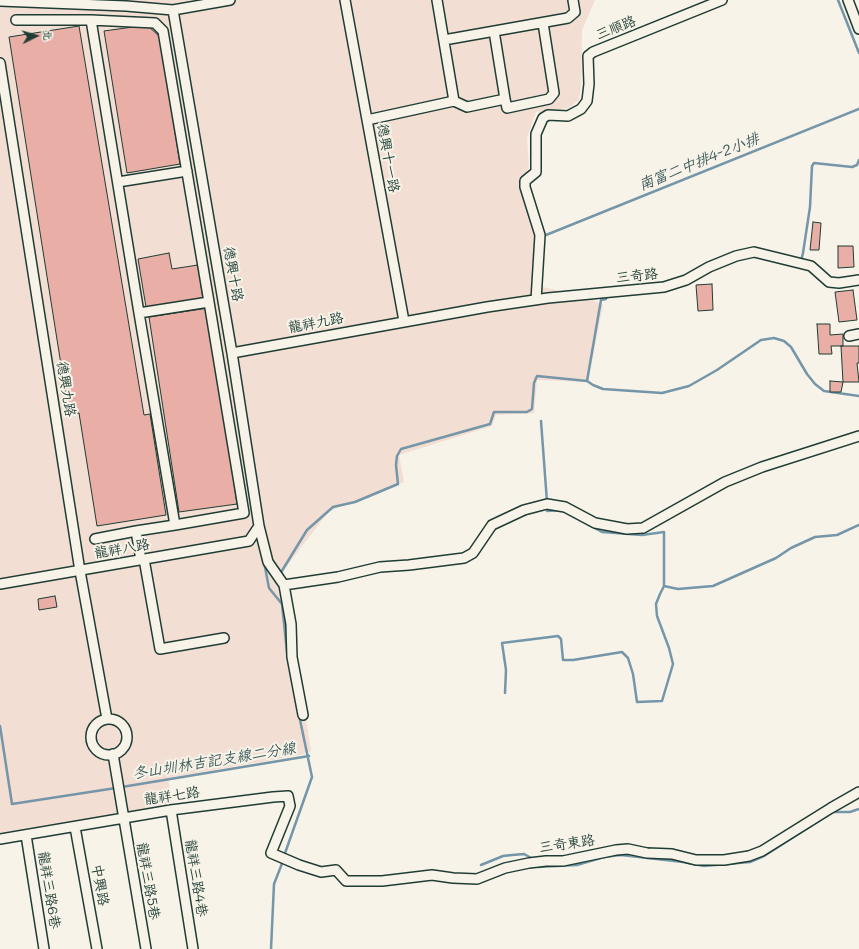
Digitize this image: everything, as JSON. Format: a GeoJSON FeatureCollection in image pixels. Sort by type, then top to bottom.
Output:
{"type":"FeatureCollection","features":[{"type":"Feature","properties":{"kind":"street"},"geometry":{"type":"LineString","coordinates":[[0,1],[126,6],[173,10],[230,0]]}},
{"type":"Feature","properties":{"kind":"street","name":"德興十一路"},"geometry":{"type":"LineString","coordinates":[[345,0],[404,321]]}},
{"type":"Feature","properties":{"kind":"street"},"geometry":{"type":"LineString","coordinates":[[437,0],[454,101]]}},
{"type":"Feature","properties":{"kind":"street"},"geometry":{"type":"LineString","coordinates":[[444,40],[568,18],[575,12],[573,0]]}},
{"type":"Feature","properties":{"kind":"street","name":"三順路"},"geometry":{"type":"LineString","coordinates":[[536,300],[540,235],[525,187],[525,181],[536,172],[536,134],[542,118],[548,116],[568,116],[581,109],[587,101],[589,84],[588,56],[593,52],[722,0]]}},
{"type":"Feature","properties":{"kind":"street"},"geometry":{"type":"LineString","coordinates":[[848,0],[859,29]]}},
{"type":"Feature","properties":{"kind":"street","name":"德興十路"},"geometry":{"type":"LineString","coordinates":[[173,10],[232,353],[259,526],[268,562],[284,585]]}},
{"type":"Feature","properties":{"kind":"street"},"geometry":{"type":"LineString","coordinates":[[16,20],[91,20],[155,23],[163,31],[244,513],[94,539]]}},
{"type":"Feature","properties":{"kind":"street"},"geometry":{"type":"LineString","coordinates":[[91,20],[175,525]]}},
{"type":"Feature","properties":{"kind":"street"},"geometry":{"type":"LineString","coordinates":[[494,32],[507,108],[549,99],[554,93],[543,23]]}},
{"type":"Feature","properties":{"kind":"street","name":"德興九路"},"geometry":{"type":"LineString","coordinates":[[0,63],[80,571],[107,719]]}},
{"type":"Feature","properties":{"kind":"street"},"geometry":{"type":"LineString","coordinates":[[367,120],[454,101],[467,106],[505,98]]}},
{"type":"Feature","properties":{"kind":"street"},"geometry":{"type":"LineString","coordinates":[[118,182],[187,171]]}},
{"type":"Feature","properties":{"kind":"street","name":"三奇路"},"geometry":{"type":"LineString","coordinates":[[404,321],[536,300],[664,287],[686,280],[708,267],[736,256],[754,252],[811,266],[829,282],[839,283],[859,280]]}},
{"type":"Feature","properties":{"kind":"street"},"geometry":{"type":"LineString","coordinates":[[139,313],[209,302]]}},
{"type":"Feature","properties":{"kind":"street","name":"龍祥九路"},"geometry":{"type":"LineString","coordinates":[[232,353],[404,321]]}},
{"type":"Feature","properties":{"kind":"street"},"geometry":{"type":"LineString","coordinates":[[849,336],[859,334]]}},
{"type":"Feature","properties":{"kind":"street"},"geometry":{"type":"LineString","coordinates":[[303,715],[292,657],[291,624],[284,585],[300,584],[338,577],[380,567],[464,558],[473,553],[492,526],[524,510],[547,504],[565,507],[595,523],[627,529],[643,528],[725,482],[762,467],[859,436]]}},
{"type":"Feature","properties":{"kind":"street","name":"龍祥八路"},"geometry":{"type":"LineString","coordinates":[[0,584],[249,541],[259,526]]}},
{"type":"Feature","properties":{"kind":"street"},"geometry":{"type":"LineString","coordinates":[[136,532],[143,560],[160,649],[224,638]]}},
{"type":"Feature","properties":{"kind":"street"},"geometry":{"type":"LineString","coordinates":[[113,719],[123,726],[127,737],[123,748],[113,754],[107,754],[97,750],[92,740],[93,728],[102,720],[113,719]]}},
{"type":"Feature","properties":{"kind":"street"},"geometry":{"type":"LineString","coordinates":[[113,754],[123,818]]}},
{"type":"Feature","properties":{"kind":"street","name":"三奇東路"},"geometry":{"type":"LineString","coordinates":[[271,853],[299,865],[321,872],[336,870],[346,881],[382,881],[432,875],[477,879],[505,868],[529,863],[563,861],[628,849],[647,853],[672,854],[696,860],[724,860],[749,856],[762,852],[859,792]]}},
{"type":"Feature","properties":{"kind":"street","name":"龍祥七路"},"geometry":{"type":"LineString","coordinates":[[0,839],[172,810],[288,796],[290,806],[271,853]]}},
{"type":"Feature","properties":{"kind":"street","name":"龍祥三路4巷"},"geometry":{"type":"LineString","coordinates":[[172,810],[193,949]]}},
{"type":"Feature","properties":{"kind":"street","name":"龍祥三路5巷"},"geometry":{"type":"LineString","coordinates":[[123,818],[146,949]]}},
{"type":"Feature","properties":{"kind":"street","name":"中興路"},"geometry":{"type":"LineString","coordinates":[[75,827],[97,949]]}},
{"type":"Feature","properties":{"kind":"street","name":"龍祥三路6巷"},"geometry":{"type":"LineString","coordinates":[[26,835],[44,949]]}},
{"type":"Feature","properties":{"kind":"shaded area"},"geometry":{"type":"Polygon","coordinates":[[[0,0],[595,0],[582,30],[581,85],[579,100],[569,108],[536,112],[527,138],[529,166],[521,187],[537,234],[543,287],[589,298],[603,305],[588,382],[537,380],[534,413],[496,415],[492,426],[399,455],[404,482],[329,511],[283,571],[311,751],[301,755],[168,778],[172,805],[0,833],[0,0]]]}},
{"type":"Feature","properties":{"kind":"building"},"geometry":{"type":"Polygon","coordinates":[[[147,25],[160,37],[180,164],[127,173],[104,31],[147,25]]]}},
{"type":"Feature","properties":{"kind":"building"},"geometry":{"type":"Polygon","coordinates":[[[79,26],[144,415],[150,414],[166,515],[97,526],[79,413],[69,415],[9,37],[79,26]]]}},
{"type":"Feature","properties":{"kind":"building"},"geometry":{"type":"Polygon","coordinates":[[[813,222],[821,223],[819,250],[810,250],[813,222]]]}},
{"type":"Feature","properties":{"kind":"building"},"geometry":{"type":"Polygon","coordinates":[[[838,246],[853,246],[854,267],[838,268],[838,246]]]}},
{"type":"Feature","properties":{"kind":"building"},"geometry":{"type":"Polygon","coordinates":[[[169,253],[172,269],[198,265],[203,299],[146,307],[138,259],[169,253]]]}},
{"type":"Feature","properties":{"kind":"building"},"geometry":{"type":"Polygon","coordinates":[[[712,284],[713,310],[698,311],[696,285],[712,284]]]}},
{"type":"Feature","properties":{"kind":"building"},"geometry":{"type":"Polygon","coordinates":[[[853,290],[857,320],[839,322],[835,292],[853,290]]]}},
{"type":"Feature","properties":{"kind":"building"},"geometry":{"type":"Polygon","coordinates":[[[208,308],[237,504],[179,512],[149,317],[208,308]]]}},
{"type":"Feature","properties":{"kind":"building"},"geometry":{"type":"Polygon","coordinates":[[[817,324],[830,324],[830,335],[843,334],[843,346],[831,346],[832,354],[819,354],[817,324]]]}},
{"type":"Feature","properties":{"kind":"building"},"geometry":{"type":"Polygon","coordinates":[[[841,346],[859,346],[859,363],[857,363],[859,382],[843,382],[841,346]]]}},
{"type":"Feature","properties":{"kind":"building"},"geometry":{"type":"Polygon","coordinates":[[[830,381],[843,382],[841,392],[830,392],[830,381]]]}},
{"type":"Feature","properties":{"kind":"building"},"geometry":{"type":"Polygon","coordinates":[[[55,596],[57,607],[39,610],[38,599],[55,596]]]}},
{"type":"Feature","properties":{"kind":"waterway"},"geometry":{"type":"LineString","coordinates":[[838,0],[859,53]]}},
{"type":"Feature","properties":{"kind":"waterway","name":"南富二中排4-2小排"},"geometry":{"type":"LineString","coordinates":[[546,235],[859,109]]}},
{"type":"Feature","properties":{"kind":"waterway"},"geometry":{"type":"LineString","coordinates":[[800,261],[803,253],[810,207],[812,166],[814,163],[852,167],[857,165],[859,160]]}},
{"type":"Feature","properties":{"kind":"waterway"},"geometry":{"type":"LineString","coordinates":[[587,381],[601,300],[606,299],[607,294]]}},
{"type":"Feature","properties":{"kind":"waterway"},"geometry":{"type":"LineString","coordinates":[[280,574],[307,530],[333,507],[355,502],[398,484],[396,465],[397,456],[401,449],[490,424],[494,412],[527,412],[532,409],[534,383],[537,376],[587,381],[603,389],[662,393],[689,386],[717,370],[761,340],[774,338],[784,341],[791,347],[807,374],[815,384],[824,391],[859,396]]}},
{"type":"Feature","properties":{"kind":"waterway"},"geometry":{"type":"LineString","coordinates":[[541,421],[547,502]]}},
{"type":"Feature","properties":{"kind":"waterway"},"geometry":{"type":"LineString","coordinates":[[547,511],[561,510]]}},
{"type":"Feature","properties":{"kind":"waterway"},"geometry":{"type":"LineString","coordinates":[[505,693],[506,670],[502,643],[558,636],[561,639],[563,660],[573,660],[622,652],[628,658],[633,674],[637,702],[662,701],[673,664],[669,648],[657,616],[656,604],[664,586],[678,589],[713,586],[776,558],[791,548],[815,537],[837,535],[859,525]]}},
{"type":"Feature","properties":{"kind":"waterway"},"geometry":{"type":"LineString","coordinates":[[591,526],[602,532],[642,535],[664,532],[664,586]]}},
{"type":"Feature","properties":{"kind":"waterway"},"geometry":{"type":"LineString","coordinates":[[264,562],[269,588],[282,604],[287,652]]}},
{"type":"Feature","properties":{"kind":"waterway"},"geometry":{"type":"LineString","coordinates":[[284,856],[312,777],[299,715]]}},
{"type":"Feature","properties":{"kind":"waterway","name":"冬山圳林吉記支線二分線"},"geometry":{"type":"LineString","coordinates":[[0,726],[12,804],[116,788]]}},
{"type":"Feature","properties":{"kind":"waterway","name":"冬山圳林吉記支線二分線"},"geometry":{"type":"LineString","coordinates":[[122,787],[309,756]]}},
{"type":"Feature","properties":{"kind":"waterway"},"geometry":{"type":"LineString","coordinates":[[538,867],[577,865],[604,857],[621,855],[683,862],[704,866],[750,862],[764,856],[833,812],[850,812],[859,809]]}},
{"type":"Feature","properties":{"kind":"waterway"},"geometry":{"type":"LineString","coordinates":[[481,865],[503,856],[524,854],[533,859]]}},
{"type":"Feature","properties":{"kind":"waterway"},"geometry":{"type":"LineString","coordinates":[[271,949],[274,884],[283,861]]}}]}
